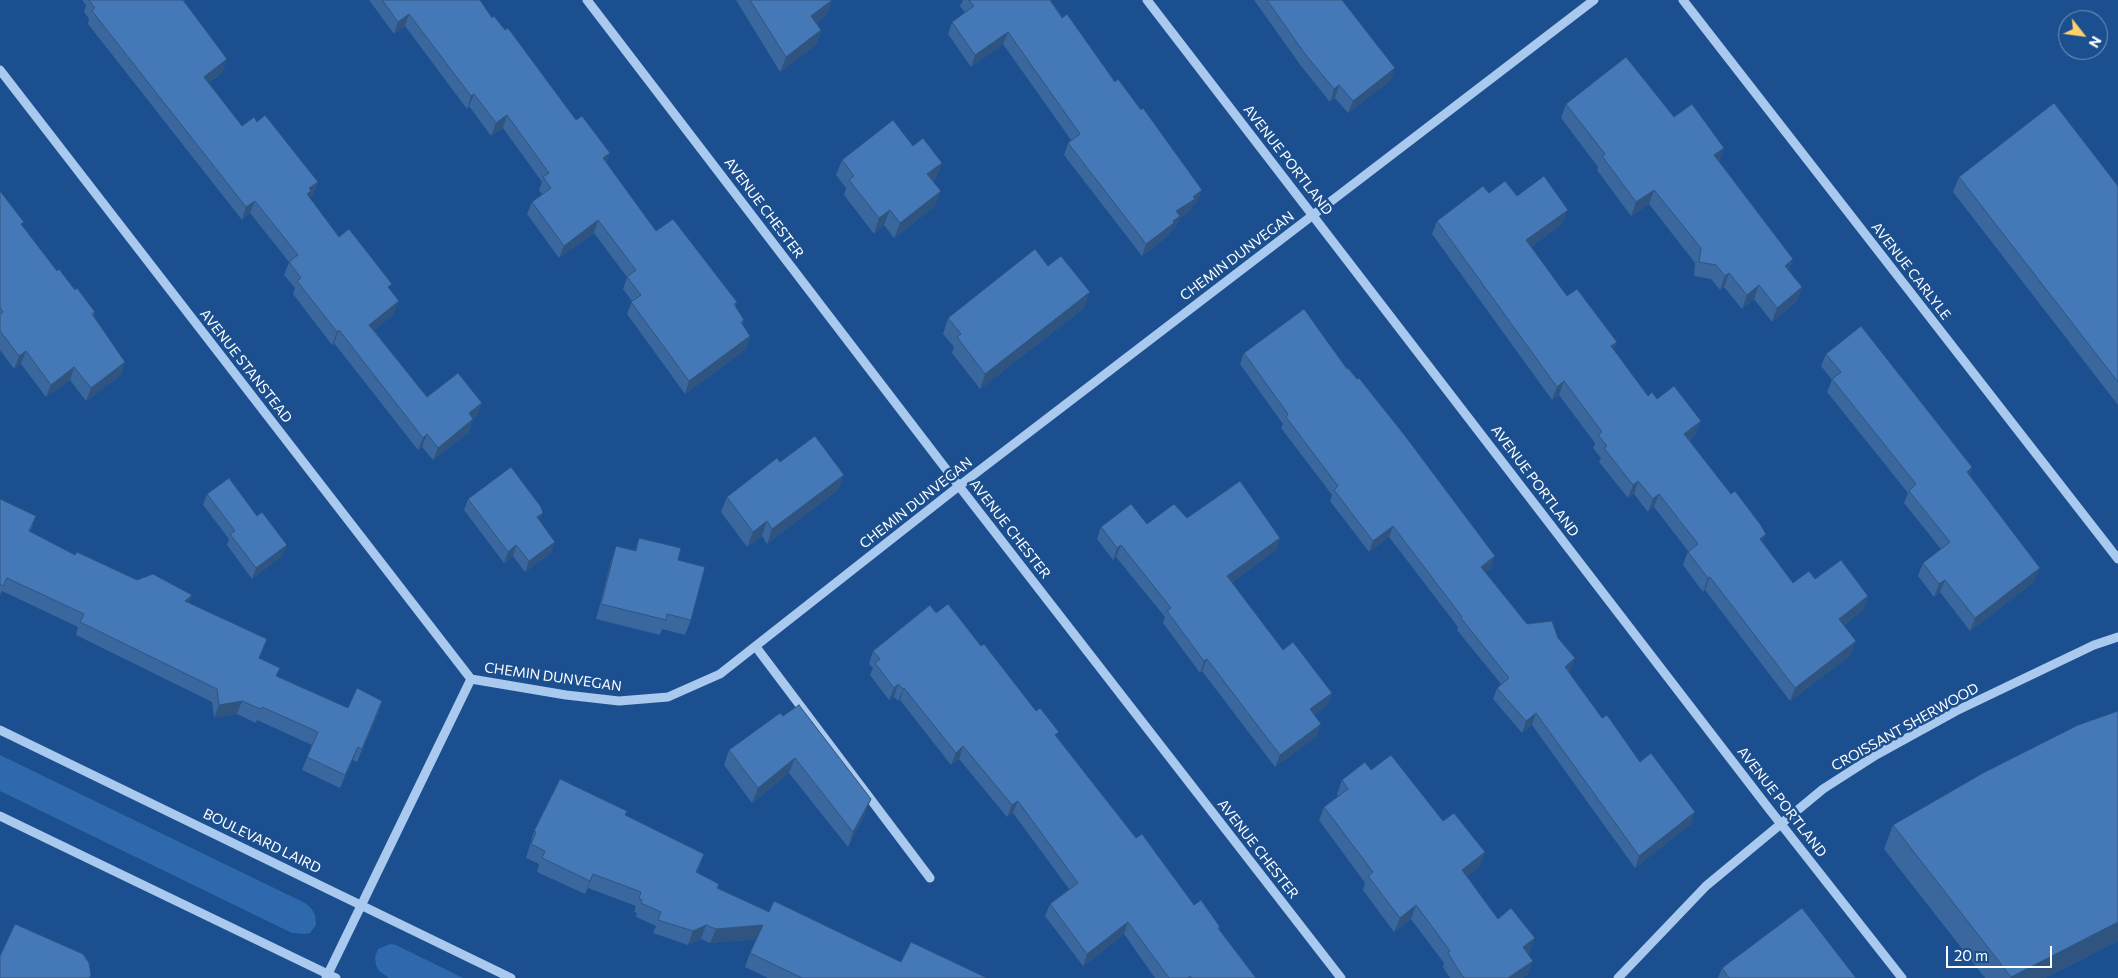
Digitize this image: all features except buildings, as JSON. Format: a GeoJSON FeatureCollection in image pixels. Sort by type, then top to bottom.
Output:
{"type":"FeatureCollection","features":[{"type":"Feature","properties":{"kind":"street","name":"AVENUE CHESTER"},"geometry":{"type":"LineString","coordinates":[[588,0],[959,486],[1341,978]]}},
{"type":"Feature","properties":{"kind":"street","name":"AVENUE PORTLAND"},"geometry":{"type":"LineString","coordinates":[[1147,0],[1780,823],[1902,978]]}},
{"type":"Feature","properties":{"kind":"street","name":"CHEMIN DUNVEGAN"},"geometry":{"type":"LineString","coordinates":[[330,977],[361,905],[471,679],[566,695],[619,701],[668,697],[720,674],[959,486],[1594,0]]}},
{"type":"Feature","properties":{"kind":"street","name":"AVENUE CARLYLE"},"geometry":{"type":"LineString","coordinates":[[1683,0],[2118,559]]}},
{"type":"Feature","properties":{"kind":"street","name":"AVENUE STANSTEAD"},"geometry":{"type":"LineString","coordinates":[[0,70],[471,679]]}},
{"type":"Feature","properties":{"kind":"street","name":"CROISSANT SHERWOOD"},"geometry":{"type":"LineString","coordinates":[[1618,978],[1706,886],[1780,823],[1823,790],[1876,755],[1956,711],[2094,645],[2118,637]]}},
{"type":"Feature","properties":{"kind":"street"},"geometry":{"type":"LineString","coordinates":[[756,647],[930,878]]}},
{"type":"Feature","properties":{"kind":"street","name":"BOULEVARD LAIRD"},"geometry":{"type":"LineString","coordinates":[[0,730],[511,978]]}},
{"type":"Feature","properties":{"kind":"street"},"geometry":{"type":"LineString","coordinates":[[0,816],[330,977]]}},
{"type":"Feature","properties":{"kind":"shaded area"},"geometry":{"type":"Polygon","coordinates":[[[0,755],[305,903],[315,915],[316,925],[310,933],[292,933],[0,791],[0,755]]]}},
{"type":"Feature","properties":{"kind":"shaded area"},"geometry":{"type":"Polygon","coordinates":[[[390,944],[396,945],[463,978],[389,978],[379,971],[375,957],[378,949],[390,944]]]}}]}
